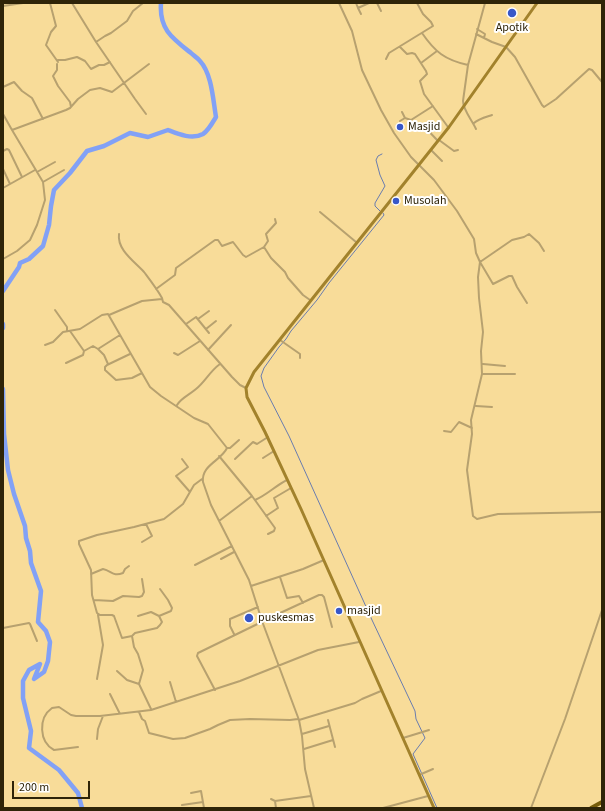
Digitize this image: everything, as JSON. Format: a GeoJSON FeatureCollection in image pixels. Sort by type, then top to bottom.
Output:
{"type":"FeatureCollection","features":[{"type":"Feature","properties":{"kind":"highway"},"geometry":{"type":"LineString","coordinates":[[591,808],[602,802]]}},
{"type":"Feature","properties":{"kind":"street"},"geometry":{"type":"LineString","coordinates":[[3,6],[23,3]]}},
{"type":"Feature","properties":{"kind":"street"},"geometry":{"type":"LineString","coordinates":[[50,3],[56,26],[51,32],[46,45],[58,62],[57,70],[53,76],[58,86],[70,102],[71,107]]}},
{"type":"Feature","properties":{"kind":"street"},"geometry":{"type":"LineString","coordinates":[[72,3],[123,83],[146,114]]}},
{"type":"Feature","properties":{"kind":"street"},"geometry":{"type":"LineString","coordinates":[[96,42],[123,24],[143,3]]}},
{"type":"Feature","properties":{"kind":"street"},"geometry":{"type":"LineString","coordinates":[[339,3],[352,31],[362,70],[398,139],[411,157],[434,180],[471,232],[474,239],[476,253],[493,284],[512,276],[517,288],[527,303]]}},
{"type":"Feature","properties":{"kind":"street"},"geometry":{"type":"LineString","coordinates":[[356,3],[361,14]]}},
{"type":"Feature","properties":{"kind":"street"},"geometry":{"type":"LineString","coordinates":[[358,8],[369,3]]}},
{"type":"Feature","properties":{"kind":"street"},"geometry":{"type":"LineString","coordinates":[[377,3],[381,11]]}},
{"type":"Feature","properties":{"kind":"street"},"geometry":{"type":"LineString","coordinates":[[386,59],[389,53],[400,47],[408,40],[432,27],[433,25],[423,14],[417,3]]}},
{"type":"Feature","properties":{"kind":"street"},"geometry":{"type":"LineString","coordinates":[[476,129],[474,123],[463,107],[463,95],[468,65],[485,3]]}},
{"type":"Feature","properties":{"kind":"street"},"geometry":{"type":"LineString","coordinates":[[434,808],[324,560],[268,437],[252,407],[246,388],[254,372],[281,341],[449,127],[537,3]]}},
{"type":"Feature","properties":{"kind":"street"},"geometry":{"type":"LineString","coordinates":[[477,29],[485,34],[484,38]]}},
{"type":"Feature","properties":{"kind":"street"},"geometry":{"type":"LineString","coordinates":[[422,33],[437,51],[449,60],[468,65]]}},
{"type":"Feature","properties":{"kind":"street"},"geometry":{"type":"LineString","coordinates":[[476,34],[506,47],[515,56],[543,107],[547,106],[589,69],[592,70],[602,82]]}},
{"type":"Feature","properties":{"kind":"street"},"geometry":{"type":"LineString","coordinates":[[400,47],[408,54],[413,53],[421,62],[427,73],[420,80],[422,89],[449,127]]}},
{"type":"Feature","properties":{"kind":"street"},"geometry":{"type":"LineString","coordinates":[[421,62],[437,51]]}},
{"type":"Feature","properties":{"kind":"street"},"geometry":{"type":"LineString","coordinates":[[58,62],[77,56],[85,61],[91,69],[110,62]]}},
{"type":"Feature","properties":{"kind":"street"},"geometry":{"type":"LineString","coordinates":[[12,130],[62,112],[71,107],[78,99],[90,90],[100,88],[112,92],[149,64]]}},
{"type":"Feature","properties":{"kind":"street"},"geometry":{"type":"LineString","coordinates":[[3,87],[12,82],[16,82],[22,91],[32,98],[43,119]]}},
{"type":"Feature","properties":{"kind":"street"},"geometry":{"type":"LineString","coordinates":[[402,112],[406,118],[410,120],[433,106]]}},
{"type":"Feature","properties":{"kind":"street"},"geometry":{"type":"LineString","coordinates":[[3,115],[43,182],[44,200],[35,231],[26,244],[3,259]]}},
{"type":"Feature","properties":{"kind":"street"},"geometry":{"type":"LineString","coordinates":[[474,123],[492,115]]}},
{"type":"Feature","properties":{"kind":"street"},"geometry":{"type":"LineString","coordinates":[[400,122],[406,118]]}},
{"type":"Feature","properties":{"kind":"street"},"geometry":{"type":"LineString","coordinates":[[421,124],[438,140],[454,151],[458,150]]}},
{"type":"Feature","properties":{"kind":"street"},"geometry":{"type":"LineString","coordinates":[[3,151],[7,149],[9,150],[22,177]]}},
{"type":"Feature","properties":{"kind":"street"},"geometry":{"type":"LineString","coordinates":[[431,150],[442,160]]}},
{"type":"Feature","properties":{"kind":"street"},"geometry":{"type":"LineString","coordinates":[[3,188],[22,177],[55,162]]}},
{"type":"Feature","properties":{"kind":"street"},"geometry":{"type":"LineString","coordinates":[[3,169],[10,184]]}},
{"type":"Feature","properties":{"kind":"street"},"geometry":{"type":"LineString","coordinates":[[43,182],[64,170]]}},
{"type":"Feature","properties":{"kind":"street"},"geometry":{"type":"LineString","coordinates":[[320,212],[357,243]]}},
{"type":"Feature","properties":{"kind":"street"},"geometry":{"type":"LineString","coordinates":[[156,289],[175,275],[176,268],[215,240],[218,240],[222,246],[233,242],[246,257],[264,247],[268,241],[266,234],[276,223],[275,219]]}},
{"type":"Feature","properties":{"kind":"street"},"geometry":{"type":"LineString","coordinates":[[119,234],[119,239],[124,251],[144,273],[156,289],[163,302],[169,305],[220,364],[240,385],[246,388]]}},
{"type":"Feature","properties":{"kind":"street"},"geometry":{"type":"LineString","coordinates":[[544,251],[539,243],[529,234],[512,240],[480,262],[478,277],[482,325],[482,374],[471,420],[472,428],[467,470],[468,487],[474,518],[477,519],[498,514],[602,512]]}},
{"type":"Feature","properties":{"kind":"street"},"geometry":{"type":"LineString","coordinates":[[264,247],[271,258],[285,272],[288,278],[311,301]]}},
{"type":"Feature","properties":{"kind":"street"},"geometry":{"type":"LineString","coordinates":[[44,345],[53,342],[63,332],[80,329],[102,315],[109,315],[142,301],[162,299]]}},
{"type":"Feature","properties":{"kind":"street"},"geometry":{"type":"LineString","coordinates":[[55,310],[67,327],[68,331],[84,351]]}},
{"type":"Feature","properties":{"kind":"street"},"geometry":{"type":"LineString","coordinates":[[198,320],[209,311]]}},
{"type":"Feature","properties":{"kind":"street"},"geometry":{"type":"LineString","coordinates":[[109,315],[152,390],[177,405],[194,418],[208,424],[227,448]]}},
{"type":"Feature","properties":{"kind":"street"},"geometry":{"type":"LineString","coordinates":[[186,324],[196,317],[210,333]]}},
{"type":"Feature","properties":{"kind":"street"},"geometry":{"type":"LineString","coordinates":[[206,329],[216,321]]}},
{"type":"Feature","properties":{"kind":"street"},"geometry":{"type":"LineString","coordinates":[[208,350],[231,325]]}},
{"type":"Feature","properties":{"kind":"street"},"geometry":{"type":"LineString","coordinates":[[98,349],[120,335]]}},
{"type":"Feature","properties":{"kind":"street"},"geometry":{"type":"LineString","coordinates":[[174,353],[178,355],[200,341]]}},
{"type":"Feature","properties":{"kind":"street"},"geometry":{"type":"LineString","coordinates":[[281,341],[300,354],[300,358]]}},
{"type":"Feature","properties":{"kind":"street"},"geometry":{"type":"LineString","coordinates":[[66,363],[83,355],[84,351],[93,346],[104,356],[108,364]]}},
{"type":"Feature","properties":{"kind":"street"},"geometry":{"type":"LineString","coordinates":[[130,354],[108,364],[105,366],[105,369],[115,380],[132,378],[142,373]]}},
{"type":"Feature","properties":{"kind":"street"},"geometry":{"type":"LineString","coordinates":[[177,405],[200,385],[220,364]]}},
{"type":"Feature","properties":{"kind":"street"},"geometry":{"type":"LineString","coordinates":[[482,364],[505,366]]}},
{"type":"Feature","properties":{"kind":"street"},"geometry":{"type":"LineString","coordinates":[[482,374],[515,374]]}},
{"type":"Feature","properties":{"kind":"street"},"geometry":{"type":"LineString","coordinates":[[475,406],[492,407]]}},
{"type":"Feature","properties":{"kind":"street"},"geometry":{"type":"LineString","coordinates":[[444,431],[451,432],[459,422],[472,428]]}},
{"type":"Feature","properties":{"kind":"street"},"geometry":{"type":"LineString","coordinates":[[235,459],[252,442],[258,444],[268,437]]}},
{"type":"Feature","properties":{"kind":"street"},"geometry":{"type":"LineString","coordinates":[[97,679],[103,645],[91,587],[91,574],[79,544],[80,540],[146,524],[167,517],[183,504],[196,483],[202,479],[207,467],[227,448],[230,448],[239,440]]}},
{"type":"Feature","properties":{"kind":"street"},"geometry":{"type":"LineString","coordinates":[[263,458],[274,451]]}},
{"type":"Feature","properties":{"kind":"street"},"geometry":{"type":"LineString","coordinates":[[219,456],[252,496],[275,529],[268,534]]}},
{"type":"Feature","properties":{"kind":"street"},"geometry":{"type":"LineString","coordinates":[[182,459],[188,467],[176,476],[190,492]]}},
{"type":"Feature","properties":{"kind":"street"},"geometry":{"type":"LineString","coordinates":[[202,479],[208,497],[251,586],[262,621],[299,719],[304,749],[305,769],[314,808]]}},
{"type":"Feature","properties":{"kind":"street"},"geometry":{"type":"LineString","coordinates":[[255,500],[264,496],[271,489],[287,480]]}},
{"type":"Feature","properties":{"kind":"street"},"geometry":{"type":"LineString","coordinates":[[266,516],[278,508],[274,498],[291,488]]}},
{"type":"Feature","properties":{"kind":"street"},"geometry":{"type":"LineString","coordinates":[[219,521],[252,496]]}},
{"type":"Feature","properties":{"kind":"street"},"geometry":{"type":"LineString","coordinates":[[142,542],[152,537],[146,524]]}},
{"type":"Feature","properties":{"kind":"street"},"geometry":{"type":"LineString","coordinates":[[195,565],[232,546]]}},
{"type":"Feature","properties":{"kind":"street"},"geometry":{"type":"LineString","coordinates":[[221,560],[234,552]]}},
{"type":"Feature","properties":{"kind":"street"},"geometry":{"type":"LineString","coordinates":[[251,586],[303,569],[324,560]]}},
{"type":"Feature","properties":{"kind":"street"},"geometry":{"type":"LineString","coordinates":[[91,574],[103,569],[112,574],[120,574],[123,573],[125,568],[129,566]]}},
{"type":"Feature","properties":{"kind":"street"},"geometry":{"type":"LineString","coordinates":[[280,577],[287,598],[299,596],[302,602]]}},
{"type":"Feature","properties":{"kind":"street"},"geometry":{"type":"LineString","coordinates":[[94,600],[113,601],[123,596],[142,596],[144,592],[142,579]]}},
{"type":"Feature","properties":{"kind":"street"},"geometry":{"type":"LineString","coordinates":[[159,616],[171,611],[172,608],[160,589]]}},
{"type":"Feature","properties":{"kind":"street"},"geometry":{"type":"LineString","coordinates":[[214,690],[196,654],[262,621],[319,595],[323,595],[332,627]]}},
{"type":"Feature","properties":{"kind":"street"},"geometry":{"type":"LineString","coordinates":[[235,635],[230,626],[230,619],[258,607]]}},
{"type":"Feature","properties":{"kind":"street"},"geometry":{"type":"LineString","coordinates":[[531,808],[565,719],[602,610]]}},
{"type":"Feature","properties":{"kind":"street"},"geometry":{"type":"LineString","coordinates":[[98,615],[113,616],[122,638],[132,636],[135,633],[154,629],[159,627],[162,622],[159,616],[151,612],[138,616]]}},
{"type":"Feature","properties":{"kind":"street"},"geometry":{"type":"LineString","coordinates":[[3,628],[30,623],[37,641]]}},
{"type":"Feature","properties":{"kind":"street"},"geometry":{"type":"LineString","coordinates":[[132,636],[134,647],[143,670],[139,684],[151,710]]}},
{"type":"Feature","properties":{"kind":"street"},"geometry":{"type":"LineString","coordinates":[[78,747],[54,750],[46,744],[41,728],[48,711],[52,708],[59,708],[71,715],[76,716],[103,716],[151,710],[214,690],[318,650],[360,642]]}},
{"type":"Feature","properties":{"kind":"street"},"geometry":{"type":"LineString","coordinates":[[117,671],[127,680],[139,684]]}},
{"type":"Feature","properties":{"kind":"street"},"geometry":{"type":"LineString","coordinates":[[170,682],[176,702]]}},
{"type":"Feature","properties":{"kind":"street"},"geometry":{"type":"LineString","coordinates":[[139,712],[142,719],[145,721],[149,734],[173,739],[185,738],[230,720],[299,719],[356,703],[381,691]]}},
{"type":"Feature","properties":{"kind":"street"},"geometry":{"type":"LineString","coordinates":[[110,694],[120,714]]}},
{"type":"Feature","properties":{"kind":"street"},"geometry":{"type":"LineString","coordinates":[[96,740],[103,716]]}},
{"type":"Feature","properties":{"kind":"street"},"geometry":{"type":"LineString","coordinates":[[328,720],[335,747]]}},
{"type":"Feature","properties":{"kind":"street"},"geometry":{"type":"LineString","coordinates":[[302,734],[329,726]]}},
{"type":"Feature","properties":{"kind":"street"},"geometry":{"type":"LineString","coordinates":[[403,738],[429,730]]}},
{"type":"Feature","properties":{"kind":"street"},"geometry":{"type":"LineString","coordinates":[[304,749],[333,740]]}},
{"type":"Feature","properties":{"kind":"street"},"geometry":{"type":"LineString","coordinates":[[419,775],[433,769]]}},
{"type":"Feature","properties":{"kind":"street"},"geometry":{"type":"LineString","coordinates":[[191,793],[201,791],[204,808]]}},
{"type":"Feature","properties":{"kind":"street"},"geometry":{"type":"LineString","coordinates":[[271,799],[275,800],[311,796]]}},
{"type":"Feature","properties":{"kind":"street"},"geometry":{"type":"LineString","coordinates":[[383,808],[428,796]]}},
{"type":"Feature","properties":{"kind":"street"},"geometry":{"type":"LineString","coordinates":[[275,800],[276,808]]}},
{"type":"Feature","properties":{"kind":"street"},"geometry":{"type":"LineString","coordinates":[[182,806],[203,802]]}},
{"type":"Feature","properties":{"kind":"waterway"},"geometry":{"type":"LineString","coordinates":[[3,291],[19,267],[20,263],[29,259],[43,246],[49,225],[54,190],[70,173],[87,151],[104,146],[130,133],[148,137],[168,130],[185,136],[199,136],[207,131],[216,117],[210,80],[204,66],[168,32],[162,20],[161,3]]}},
{"type":"Feature","properties":{"kind":"waterway"},"geometry":{"type":"LineString","coordinates":[[380,211],[375,206],[375,203],[385,186],[376,160],[378,156],[382,154]]}},
{"type":"Feature","properties":{"kind":"waterway"},"geometry":{"type":"LineString","coordinates":[[383,213],[384,215],[279,347],[264,368],[261,376],[264,387],[289,436],[415,711],[416,719],[425,738],[413,754],[437,808]]}},
{"type":"Feature","properties":{"kind":"waterway"},"geometry":{"type":"LineString","coordinates":[[3,389],[4,434],[8,470],[14,494],[25,526],[31,563],[41,591],[38,622],[46,631],[50,642],[48,661],[44,672],[34,679],[40,664],[29,670],[23,681],[23,698],[31,731],[29,748],[59,770],[78,793],[82,808]]}},
{"type":"Feature","properties":{"kind":"place","name":"Apotik"},"geometry":{"type":"Point","coordinates":[512,13]}},
{"type":"Feature","properties":{"kind":"place","name":"Masjid"},"geometry":{"type":"Point","coordinates":[400,127]}},
{"type":"Feature","properties":{"kind":"place","name":"Musolah"},"geometry":{"type":"Point","coordinates":[396,201]}},
{"type":"Feature","properties":{"kind":"place","name":"masjid"},"geometry":{"type":"Point","coordinates":[339,611]}},
{"type":"Feature","properties":{"kind":"place","name":"puskesmas"},"geometry":{"type":"Point","coordinates":[249,618]}}]}
